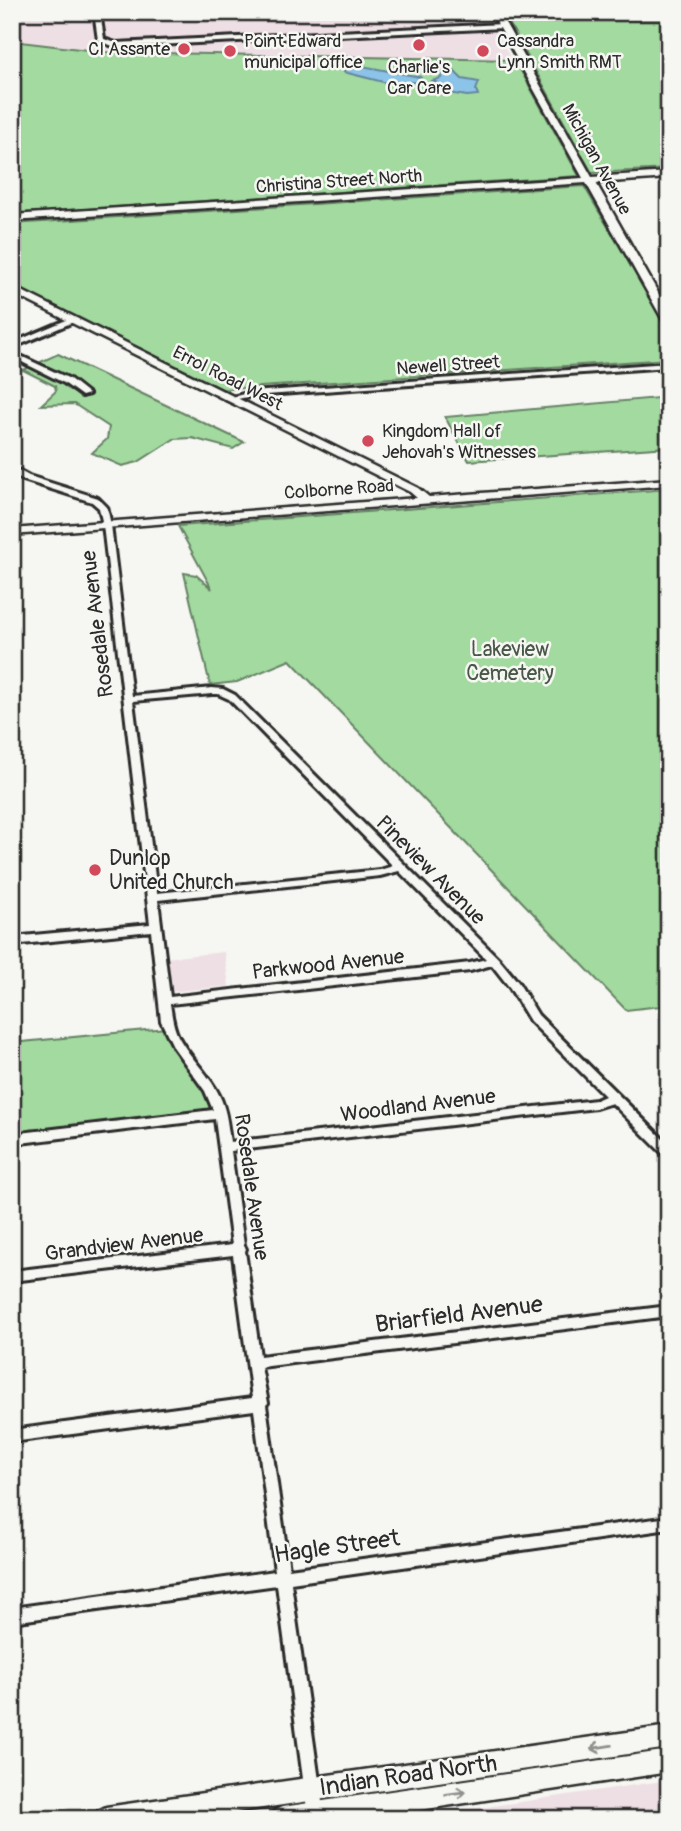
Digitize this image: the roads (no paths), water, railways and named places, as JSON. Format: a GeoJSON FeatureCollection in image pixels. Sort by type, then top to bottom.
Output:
{"type":"FeatureCollection","features":[{"type":"Feature","properties":{"kind":"main road"},"geometry":{"type":"LineString","coordinates":[[12,13],[22,12]]}},
{"type":"Feature","properties":{"kind":"main road","name":"Michigan Avenue"},"geometry":{"type":"LineString","coordinates":[[495,12],[669,322]]}},
{"type":"Feature","properties":{"kind":"main road","name":"Christina Street North"},"geometry":{"type":"LineString","coordinates":[[12,218],[669,175]]}},
{"type":"Feature","properties":{"kind":"main road","name":"Indian Road North"},"geometry":{"type":"LineString","coordinates":[[106,1819],[669,1737]]}},
{"type":"Feature","properties":{"kind":"main road","name":"Indian Road North"},"geometry":{"type":"LineString","coordinates":[[282,1819],[669,1761]]}},
{"type":"Feature","properties":{"kind":"street"},"geometry":{"type":"LineString","coordinates":[[97,12],[101,40],[115,45],[503,26]]}},
{"type":"Feature","properties":{"kind":"street","name":"Errol Road West"},"geometry":{"type":"LineString","coordinates":[[12,289],[414,490],[426,500]]}},
{"type":"Feature","properties":{"kind":"street"},"geometry":{"type":"LineString","coordinates":[[12,346],[74,320]]}},
{"type":"Feature","properties":{"kind":"street"},"geometry":{"type":"LineString","coordinates":[[12,354],[67,381],[85,394]]}},
{"type":"Feature","properties":{"kind":"street","name":"Newell Street"},"geometry":{"type":"LineString","coordinates":[[229,398],[251,394],[669,365]]}},
{"type":"Feature","properties":{"kind":"street","name":"Rosedale Avenue"},"geometry":{"type":"LineString","coordinates":[[12,469],[26,478],[96,500],[103,508],[107,524],[168,1026],[174,1040],[209,1086],[220,1114],[316,1816]]}},
{"type":"Feature","properties":{"kind":"street","name":"Colborne Road"},"geometry":{"type":"LineString","coordinates":[[12,532],[669,482]]}},
{"type":"Feature","properties":{"kind":"street","name":"Pineview Avenue"},"geometry":{"type":"LineString","coordinates":[[127,699],[212,691],[227,693],[494,961],[534,1018],[669,1153]]}},
{"type":"Feature","properties":{"kind":"street"},"geometry":{"type":"LineString","coordinates":[[152,897],[380,873],[400,867]]}},
{"type":"Feature","properties":{"kind":"street"},"geometry":{"type":"LineString","coordinates":[[12,941],[156,927]]}},
{"type":"Feature","properties":{"kind":"street","name":"Parkwood Avenue"},"geometry":{"type":"LineString","coordinates":[[164,1001],[470,967],[494,961]]}},
{"type":"Feature","properties":{"kind":"street","name":"Woodland Avenue"},"geometry":{"type":"LineString","coordinates":[[226,1147],[596,1104],[614,1098]]}},
{"type":"Feature","properties":{"kind":"street"},"geometry":{"type":"LineString","coordinates":[[12,1139],[220,1114]]}},
{"type":"Feature","properties":{"kind":"street","name":"Grandview Avenue"},"geometry":{"type":"LineString","coordinates":[[12,1276],[240,1249]]}},
{"type":"Feature","properties":{"kind":"street","name":"Briarfield Avenue"},"geometry":{"type":"LineString","coordinates":[[256,1362],[669,1311]]}},
{"type":"Feature","properties":{"kind":"street"},"geometry":{"type":"LineString","coordinates":[[12,1436],[261,1404]]}},
{"type":"Feature","properties":{"kind":"street","name":"Hagle Street"},"geometry":{"type":"LineString","coordinates":[[12,1615],[669,1523]]}},
{"type":"Feature","properties":{"kind":"water"},"geometry":{"type":"Polygon","coordinates":[[[362,66],[420,77],[425,82],[387,83],[344,72],[362,66]]]}},
{"type":"Feature","properties":{"kind":"water"},"geometry":{"type":"Polygon","coordinates":[[[443,70],[453,70],[462,79],[479,82],[476,90],[478,95],[443,92],[441,84],[432,81],[441,78],[443,70]]]}},
{"type":"Feature","properties":{"kind":"place","name":"Charlie's Car Care"},"geometry":{"type":"Point","coordinates":[419,45]}},
{"type":"Feature","properties":{"kind":"place","name":"CI Assante"},"geometry":{"type":"Point","coordinates":[184,49]}},
{"type":"Feature","properties":{"kind":"place","name":"Point Edward municipal office"},"geometry":{"type":"Point","coordinates":[230,51]}},
{"type":"Feature","properties":{"kind":"place","name":"Cassandra Lynn Smith RMT"},"geometry":{"type":"Point","coordinates":[483,51]}},
{"type":"Feature","properties":{"kind":"place","name":"Kingdom Hall of Jehovah's Witnesses"},"geometry":{"type":"Point","coordinates":[368,441]}},
{"type":"Feature","properties":{"kind":"place","name":"Dunlop United Church"},"geometry":{"type":"Point","coordinates":[95,870]}},
{"type":"Feature","properties":{"kind":"park label","name":"Lakeview Cemetery"},"geometry":{"type":"Point","coordinates":[510,661]}}]}
